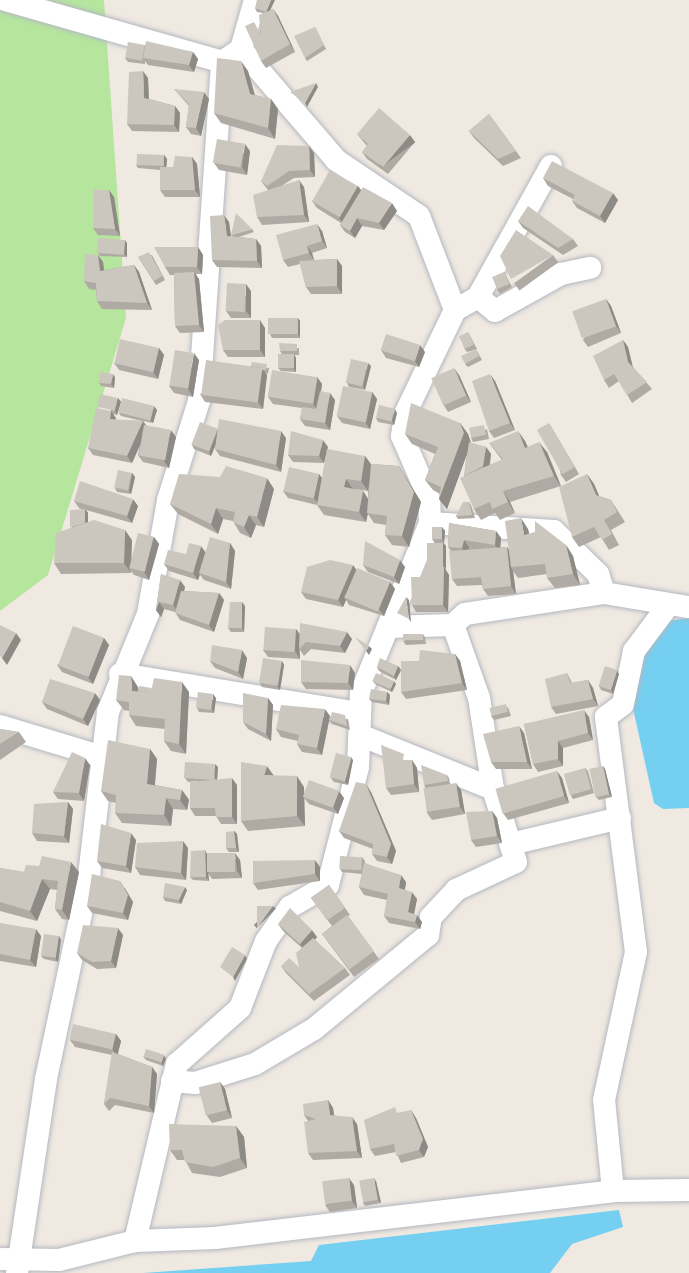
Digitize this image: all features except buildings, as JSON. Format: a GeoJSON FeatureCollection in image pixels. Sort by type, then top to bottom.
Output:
{"type":"FeatureCollection","features":[{"type":"Feature","properties":{"kind":"street"},"geometry":{"type":"LineString","coordinates":[[5,0],[222,62]]}},
{"type":"Feature","properties":{"kind":"street"},"geometry":{"type":"LineString","coordinates":[[222,62],[241,49],[255,0]]}},
{"type":"Feature","properties":{"kind":"street"},"geometry":{"type":"LineString","coordinates":[[241,49],[336,160],[419,216],[455,310]]}},
{"type":"Feature","properties":{"kind":"street"},"geometry":{"type":"LineString","coordinates":[[222,62],[199,401],[168,500],[148,614],[120,674],[12,1264],[92,1256],[135,1241],[215,1238],[613,1191],[689,1190]]}},
{"type":"Feature","properties":{"kind":"street"},"geometry":{"type":"LineString","coordinates":[[135,1241],[177,1064],[240,1008],[266,941],[290,907],[328,885],[359,724],[388,627],[430,523],[429,498],[402,436],[405,414],[455,310],[478,297],[551,166]]}},
{"type":"Feature","properties":{"kind":"street"},"geometry":{"type":"LineString","coordinates":[[478,297],[495,311],[561,274],[590,268]]}},
{"type":"Feature","properties":{"kind":"street"},"geometry":{"type":"LineString","coordinates":[[430,523],[554,531],[598,574],[604,593]]}},
{"type":"Feature","properties":{"kind":"street"},"geometry":{"type":"LineString","coordinates":[[388,627],[453,625],[488,608],[604,593],[678,607]]}},
{"type":"Feature","properties":{"kind":"street"},"geometry":{"type":"LineString","coordinates":[[613,1191],[604,1100],[636,952],[606,717],[623,704],[634,651],[678,607]]}},
{"type":"Feature","properties":{"kind":"street"},"geometry":{"type":"LineString","coordinates":[[172,1081],[195,1083],[255,1064],[314,1029],[428,935],[431,917],[456,890],[516,862],[493,789],[479,698],[453,625]]}},
{"type":"Feature","properties":{"kind":"street"},"geometry":{"type":"LineString","coordinates":[[120,674],[359,724],[493,789]]}},
{"type":"Feature","properties":{"kind":"street"},"geometry":{"type":"LineString","coordinates":[[0,726],[106,758]]}},
{"type":"Feature","properties":{"kind":"street"},"geometry":{"type":"LineString","coordinates":[[511,844],[620,818]]}},
{"type":"Feature","properties":{"kind":"green space"},"geometry":{"type":"Polygon","coordinates":[[[0,0],[104,0],[126,318],[48,575],[0,611],[0,0]]]}},
{"type":"Feature","properties":{"kind":"water"},"geometry":{"type":"Polygon","coordinates":[[[689,618],[689,808],[663,809],[654,803],[630,695],[651,635],[666,621],[689,618]]]}},
{"type":"Feature","properties":{"kind":"water"},"geometry":{"type":"Polygon","coordinates":[[[619,1210],[623,1227],[572,1244],[550,1273],[143,1273],[311,1261],[319,1245],[619,1210]]]}}]}
